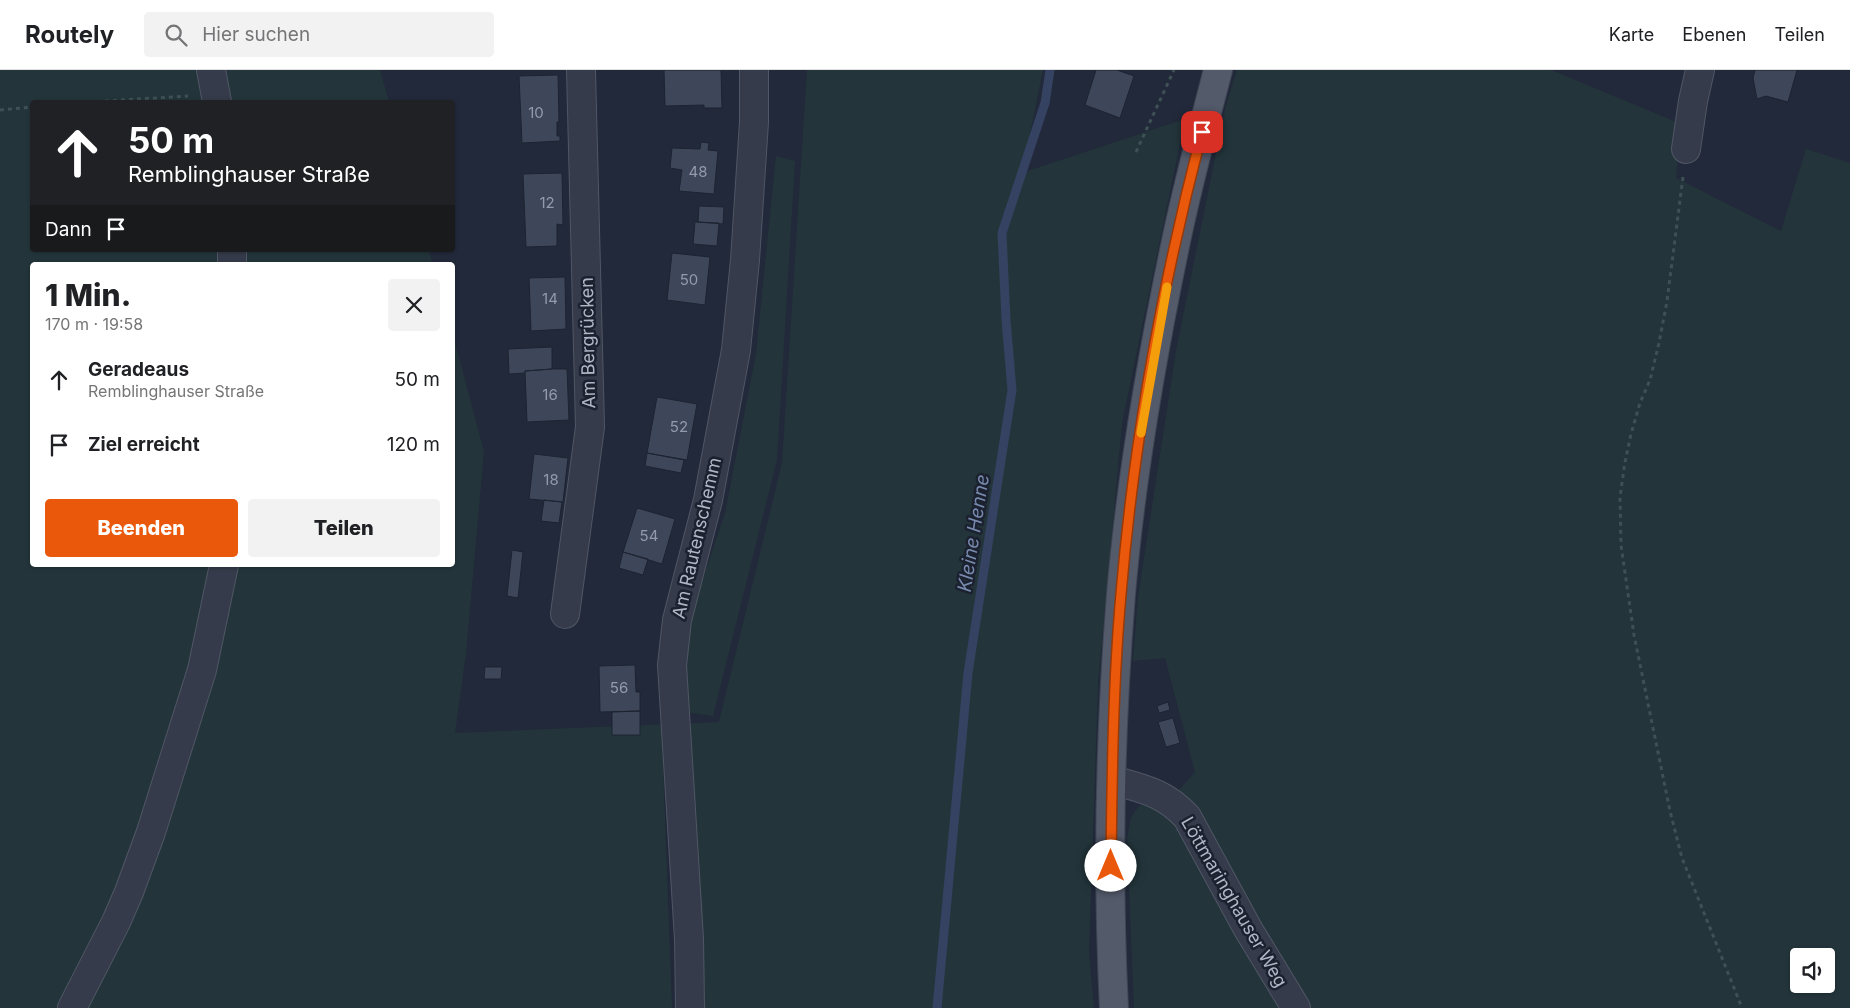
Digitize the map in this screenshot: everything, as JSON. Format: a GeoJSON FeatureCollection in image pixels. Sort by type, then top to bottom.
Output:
{"type":"FeatureCollection","features":[{"type":"Feature","properties":{"kind":"main road"},"geometry":{"type":"LineString","coordinates":[[1114,1008],[1110,916],[1112,780],[1121,593],[1134,481],[1156,340],[1175,244],[1218,70]]}},
{"type":"Feature","properties":{"kind":"street","name":"Am Bergrücken"},"geometry":{"type":"LineString","coordinates":[[565,614],[590,427],[581,70]]}},
{"type":"Feature","properties":{"kind":"street","name":"Am Rautenschemm"},"geometry":{"type":"LineString","coordinates":[[690,1008],[689,939],[672,665],[677,620],[708,500],[736,350],[753,132],[754,70]]}},
{"type":"Feature","properties":{"kind":"street"},"geometry":{"type":"LineString","coordinates":[[1686,149],[1700,70]]}},
{"type":"Feature","properties":{"kind":"street"},"geometry":{"type":"LineString","coordinates":[[72,1008],[120,914],[151,832],[202,670],[224,567]]}},
{"type":"Feature","properties":{"kind":"street","name":"Löttmaringhauser Weg"},"geometry":{"type":"LineString","coordinates":[[1112,780],[1161,796],[1175,804],[1187,818],[1248,929],[1296,1008]]}},
{"type":"Feature","properties":{"kind":"path"},"geometry":{"type":"LineString","coordinates":[[1136,152],[1174,70]]}},
{"type":"Feature","properties":{"kind":"path"},"geometry":{"type":"LineString","coordinates":[[108,100],[214,89]]}},
{"type":"Feature","properties":{"kind":"path"},"geometry":{"type":"LineString","coordinates":[[0,110],[30,107]]}},
{"type":"Feature","properties":{"kind":"path"},"geometry":{"type":"LineString","coordinates":[[1686,149],[1668,301],[1650,380],[1640,403],[1625,462],[1620,497],[1620,526],[1626,588],[1634,634],[1670,811],[1682,858],[1742,1008]]}},
{"type":"Feature","properties":{"kind":"shaded area"},"geometry":{"type":"Polygon","coordinates":[[[0,70],[380,70],[388,100],[30,100],[30,252],[430,252],[432,262],[30,262],[30,567],[455,567],[455,343],[484,452],[466,653],[455,733],[719,722],[782,463],[807,70],[1043,70],[1022,173],[1185,119],[1122,423],[1098,683],[1089,952],[1094,1008],[705,1008],[692,751],[663,765],[672,1008],[0,1008],[0,70]]]}},
{"type":"Feature","properties":{"kind":"shaded area"},"geometry":{"type":"Polygon","coordinates":[[[1237,70],[1551,70],[1681,124],[1676,178],[1781,231],[1806,149],[1850,163],[1850,1008],[1134,1008],[1127,839],[1131,817],[1139,806],[1149,804],[1161,810],[1195,772],[1165,658],[1133,661],[1138,597],[1176,351],[1225,109],[1237,70]]]}},
{"type":"Feature","properties":{"kind":"shaded area"},"geometry":{"type":"Polygon","coordinates":[[[776,156],[795,161],[777,460],[713,716],[686,712],[685,633],[725,513],[756,354],[776,156]]]}},
{"type":"Feature","properties":{"kind":"building"},"geometry":{"type":"Polygon","coordinates":[[[664,70],[721,70],[722,108],[704,108],[704,105],[665,106],[664,70]]]}},
{"type":"Feature","properties":{"kind":"building"},"geometry":{"type":"Polygon","coordinates":[[[1096,70],[1117,70],[1134,76],[1120,118],[1085,105],[1096,70]]]}},
{"type":"Feature","properties":{"kind":"building"},"geometry":{"type":"Polygon","coordinates":[[[1755,70],[1797,70],[1788,102],[1766,96],[1757,99],[1753,78],[1755,70]]]}},
{"type":"Feature","properties":{"kind":"building"},"geometry":{"type":"Polygon","coordinates":[[[558,75],[559,122],[557,122],[557,136],[560,136],[560,141],[522,143],[519,76],[558,75]]]}},
{"type":"Feature","properties":{"kind":"building"},"geometry":{"type":"Polygon","coordinates":[[[701,142],[709,143],[708,150],[718,151],[714,194],[679,191],[682,170],[670,168],[672,148],[700,149],[701,142]]]}},
{"type":"Feature","properties":{"kind":"building"},"geometry":{"type":"Polygon","coordinates":[[[562,173],[563,225],[557,224],[557,246],[526,247],[523,174],[562,173]]]}},
{"type":"Feature","properties":{"kind":"building"},"geometry":{"type":"Polygon","coordinates":[[[699,206],[724,207],[723,224],[698,222],[699,206]]]}},
{"type":"Feature","properties":{"kind":"building"},"geometry":{"type":"Polygon","coordinates":[[[695,222],[719,223],[717,246],[693,244],[695,222]]]}},
{"type":"Feature","properties":{"kind":"building"},"geometry":{"type":"Polygon","coordinates":[[[672,253],[710,257],[705,305],[667,300],[672,253]]]}},
{"type":"Feature","properties":{"kind":"building"},"geometry":{"type":"Polygon","coordinates":[[[565,277],[566,329],[531,331],[529,278],[565,277]]]}},
{"type":"Feature","properties":{"kind":"building"},"geometry":{"type":"Polygon","coordinates":[[[552,347],[552,369],[509,374],[508,349],[552,347]]]}},
{"type":"Feature","properties":{"kind":"building"},"geometry":{"type":"Polygon","coordinates":[[[567,369],[569,420],[527,422],[525,371],[567,369]]]}},
{"type":"Feature","properties":{"kind":"building"},"geometry":{"type":"Polygon","coordinates":[[[657,397],[697,404],[687,460],[647,453],[657,397]]]}},
{"type":"Feature","properties":{"kind":"building"},"geometry":{"type":"Polygon","coordinates":[[[647,453],[684,460],[681,473],[645,466],[647,453]]]}},
{"type":"Feature","properties":{"kind":"building"},"geometry":{"type":"Polygon","coordinates":[[[534,454],[568,458],[563,502],[529,499],[534,454]]]}},
{"type":"Feature","properties":{"kind":"building"},"geometry":{"type":"Polygon","coordinates":[[[544,500],[562,502],[559,523],[541,521],[544,500]]]}},
{"type":"Feature","properties":{"kind":"building"},"geometry":{"type":"Polygon","coordinates":[[[637,508],[675,519],[662,564],[623,552],[637,508]]]}},
{"type":"Feature","properties":{"kind":"building"},"geometry":{"type":"Polygon","coordinates":[[[512,550],[523,552],[518,598],[507,596],[512,550]]]}},
{"type":"Feature","properties":{"kind":"building"},"geometry":{"type":"Polygon","coordinates":[[[623,552],[648,559],[643,575],[619,568],[623,552]]]}},
{"type":"Feature","properties":{"kind":"building"},"geometry":{"type":"Polygon","coordinates":[[[635,665],[636,692],[640,692],[640,711],[600,712],[599,666],[635,665]]]}},
{"type":"Feature","properties":{"kind":"building"},"geometry":{"type":"Polygon","coordinates":[[[485,667],[502,667],[501,679],[484,679],[485,667]]]}},
{"type":"Feature","properties":{"kind":"building"},"geometry":{"type":"Polygon","coordinates":[[[1168,702],[1170,710],[1159,713],[1157,706],[1168,702]]]}},
{"type":"Feature","properties":{"kind":"building"},"geometry":{"type":"Polygon","coordinates":[[[640,711],[640,735],[612,735],[612,712],[640,711]]]}},
{"type":"Feature","properties":{"kind":"building"},"geometry":{"type":"Polygon","coordinates":[[[1173,718],[1180,743],[1166,747],[1158,722],[1173,718]]]}},
{"type":"Feature","properties":{"kind":"waterway","name":"Kleine Henne"},"geometry":{"type":"LineString","coordinates":[[937,1008],[968,673],[1012,390],[1006,320],[1002,233],[1045,103],[1050,70]]}},
{"type":"Feature","properties":{"kind":"slow traffic"},"geometry":{"type":"LineString","coordinates":[[1141,433],[1167,287]]}},
{"type":"Feature","properties":{"kind":"route"},"geometry":{"type":"LineString","coordinates":[[1111,866],[1112,780],[1118,635],[1134,481],[1158,331],[1175,244],[1202,132]]}}]}
